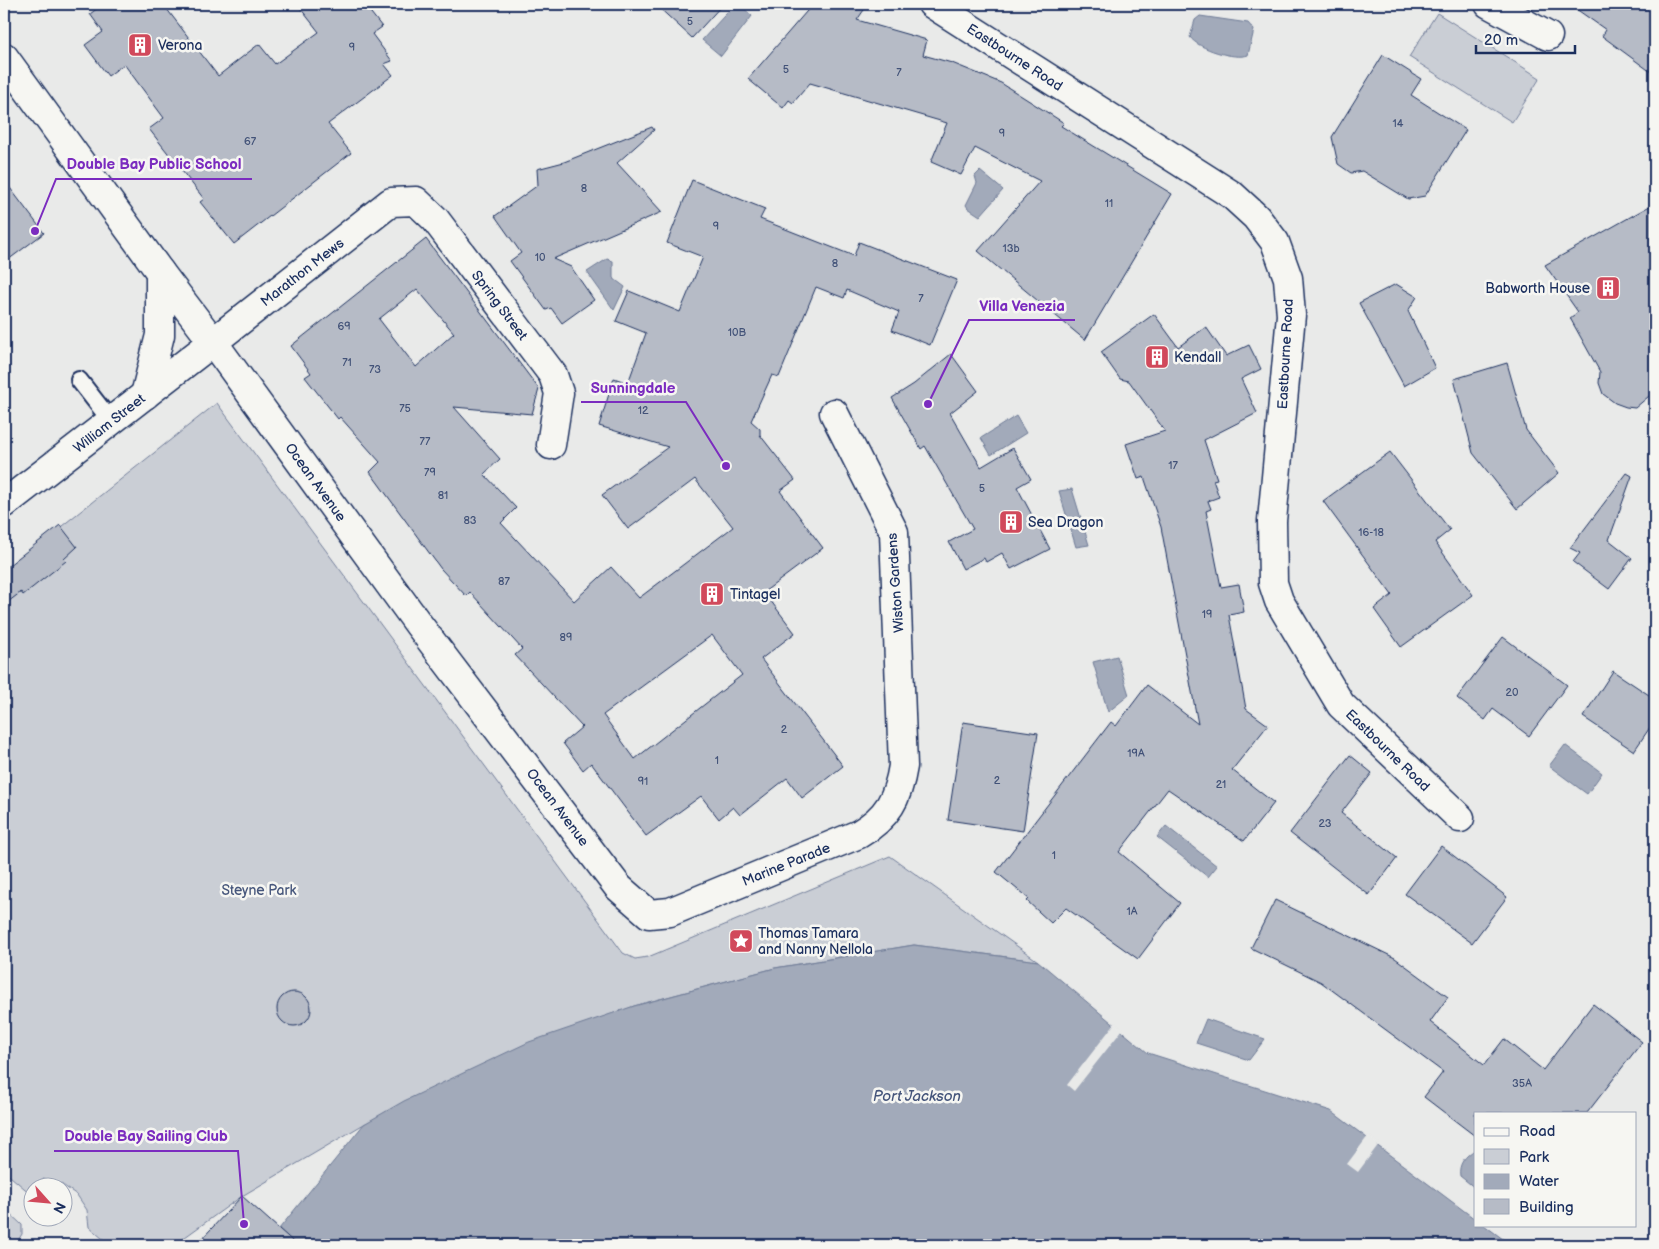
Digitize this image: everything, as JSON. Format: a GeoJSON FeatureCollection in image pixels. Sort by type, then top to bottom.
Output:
{"type":"FeatureCollection","features":[{"type":"Feature","properties":{"kind":"street","name":"Eastbourne Road"},"geometry":{"type":"LineString","coordinates":[[932,4],[1232,195],[1256,217],[1275,242],[1288,278],[1291,315],[1272,521],[1273,583],[1279,601],[1341,705],[1460,818]]}},
{"type":"Feature","properties":{"kind":"street"},"geometry":{"type":"LineString","coordinates":[[1489,4],[1548,36]]}},
{"type":"Feature","properties":{"kind":"street","name":"Ocean Avenue"},"geometry":{"type":"LineString","coordinates":[[4,57],[419,624],[618,887],[635,903]]}},
{"type":"Feature","properties":{"kind":"street","name":"Spring Street"},"geometry":{"type":"LineString","coordinates":[[391,202],[416,201],[435,219],[552,375],[559,393],[550,445]]}},
{"type":"Feature","properties":{"kind":"street","name":"Marathon Mews"},"geometry":{"type":"LineString","coordinates":[[213,342],[391,202]]}},
{"type":"Feature","properties":{"kind":"street"},"geometry":{"type":"LineString","coordinates":[[145,395],[160,334],[160,272]]}},
{"type":"Feature","properties":{"kind":"street","name":"William Street"},"geometry":{"type":"LineString","coordinates":[[4,504],[213,342]]}},
{"type":"Feature","properties":{"kind":"street","name":"Wiston Gardens"},"geometry":{"type":"LineString","coordinates":[[834,413],[894,532],[903,766]]}},
{"type":"Feature","properties":{"kind":"street","name":"Marine Parade"},"geometry":{"type":"LineString","coordinates":[[635,903],[649,914],[670,912],[860,834],[874,826],[899,791],[903,766]]}},
{"type":"Feature","properties":{"kind":"lane"},"geometry":{"type":"LineString","coordinates":[[79,380],[111,421]]}},
{"type":"Feature","properties":{"kind":"green space"},"geometry":{"type":"Polygon","coordinates":[[[1437,13],[1540,78],[1512,122],[1409,57],[1437,13]]]}},
{"type":"Feature","properties":{"kind":"green space","name":"Steyne Park"},"geometry":{"type":"Polygon","coordinates":[[[217,403],[623,953],[635,959],[648,957],[890,856],[1038,961],[914,945],[775,968],[634,1006],[364,1124],[242,1196],[174,1245],[110,1245],[89,1227],[87,1210],[77,1195],[72,1192],[72,1176],[22,1176],[22,1186],[4,1171],[4,1161],[8,1150],[4,1147],[4,572],[217,403]]]}},
{"type":"Feature","properties":{"kind":"green space"},"geometry":{"type":"Polygon","coordinates":[[[4,1208],[22,1225],[22,1234],[15,1245],[4,1245],[4,1208]]]}},
{"type":"Feature","properties":{"kind":"water"},"geometry":{"type":"Polygon","coordinates":[[[735,4],[739,4],[752,16],[721,56],[702,40],[735,4]]]}},
{"type":"Feature","properties":{"kind":"water"},"geometry":{"type":"Polygon","coordinates":[[[1200,16],[1248,23],[1254,30],[1248,55],[1226,55],[1201,46],[1194,41],[1190,37],[1195,20],[1200,16]]]}},
{"type":"Feature","properties":{"kind":"water"},"geometry":{"type":"Polygon","coordinates":[[[980,171],[1003,190],[980,216],[966,205],[977,183],[975,176],[980,171]]]}},
{"type":"Feature","properties":{"kind":"water"},"geometry":{"type":"Polygon","coordinates":[[[607,259],[613,261],[613,278],[625,287],[614,310],[587,272],[607,259]]]}},
{"type":"Feature","properties":{"kind":"water"},"geometry":{"type":"Polygon","coordinates":[[[1016,416],[1026,433],[991,455],[981,438],[1016,416]]]}},
{"type":"Feature","properties":{"kind":"water"},"geometry":{"type":"Polygon","coordinates":[[[1072,489],[1089,545],[1076,547],[1059,491],[1072,489]]]}},
{"type":"Feature","properties":{"kind":"water"},"geometry":{"type":"Polygon","coordinates":[[[1117,656],[1129,695],[1108,712],[1093,662],[1117,656]]]}},
{"type":"Feature","properties":{"kind":"water"},"geometry":{"type":"Polygon","coordinates":[[[1565,745],[1602,773],[1587,794],[1549,766],[1565,745]]]}},
{"type":"Feature","properties":{"kind":"water"},"geometry":{"type":"Polygon","coordinates":[[[1166,826],[1217,866],[1208,877],[1157,837],[1166,826]]]}},
{"type":"Feature","properties":{"kind":"water","name":"Port Jackson"},"geometry":{"type":"Polygon","coordinates":[[[914,945],[1038,961],[1148,1053],[1331,1111],[1474,1218],[1474,1226],[1485,1226],[1511,1245],[296,1245],[279,1229],[364,1124],[404,1101],[529,1042],[634,1006],[775,968],[914,945]]]}},
{"type":"Feature","properties":{"kind":"water"},"geometry":{"type":"Polygon","coordinates":[[[1206,1019],[1265,1039],[1249,1060],[1196,1043],[1206,1019]]]}},
{"type":"Feature","properties":{"kind":"water"},"geometry":{"type":"Polygon","coordinates":[[[1474,1151],[1474,1187],[1460,1176],[1460,1168],[1468,1155],[1474,1151]]]}},
{"type":"Feature","properties":{"kind":"pier"},"geometry":{"type":"Polygon","coordinates":[[[1115,1023],[1123,1029],[1074,1091],[1067,1085],[1115,1023]]]}},
{"type":"Feature","properties":{"kind":"pier"},"geometry":{"type":"Polygon","coordinates":[[[1368,1136],[1379,1144],[1358,1172],[1347,1164],[1368,1136]]]}},
{"type":"Feature","properties":{"kind":"building"},"geometry":{"type":"Polygon","coordinates":[[[103,4],[163,4],[218,76],[259,44],[275,64],[319,32],[297,4],[364,4],[382,27],[372,34],[392,61],[384,64],[393,75],[328,124],[351,153],[234,244],[200,202],[204,199],[149,129],[164,118],[124,64],[108,76],[85,45],[103,32],[90,14],[103,4]]]}},
{"type":"Feature","properties":{"kind":"building"},"geometry":{"type":"Polygon","coordinates":[[[655,4],[723,4],[692,38],[655,4]]]}},
{"type":"Feature","properties":{"kind":"building"},"geometry":{"type":"Polygon","coordinates":[[[813,4],[868,4],[857,20],[927,40],[923,55],[952,63],[1001,83],[1064,123],[1061,126],[1172,194],[1085,340],[978,251],[1040,181],[975,148],[961,175],[931,162],[947,123],[810,83],[793,103],[789,100],[783,108],[748,79],[813,4]]]}},
{"type":"Feature","properties":{"kind":"building"},"geometry":{"type":"Polygon","coordinates":[[[1569,4],[1655,4],[1655,75],[1602,36],[1606,30],[1569,4]]]}},
{"type":"Feature","properties":{"kind":"building"},"geometry":{"type":"Polygon","coordinates":[[[1383,55],[1421,79],[1411,95],[1466,130],[1425,196],[1408,199],[1362,171],[1351,173],[1338,164],[1332,137],[1383,55]]]}},
{"type":"Feature","properties":{"kind":"building"},"geometry":{"type":"Polygon","coordinates":[[[652,127],[654,130],[617,163],[662,212],[553,259],[571,267],[594,300],[562,323],[551,308],[546,310],[510,261],[521,253],[495,216],[538,185],[537,169],[564,162],[652,127]]]}},
{"type":"Feature","properties":{"kind":"building"},"geometry":{"type":"Polygon","coordinates":[[[4,180],[44,233],[4,263],[4,180]]]}},
{"type":"Feature","properties":{"kind":"building"},"geometry":{"type":"Polygon","coordinates":[[[692,180],[765,209],[760,219],[854,256],[859,242],[957,280],[930,345],[892,330],[899,312],[847,290],[844,298],[816,287],[779,377],[772,375],[751,421],[760,429],[760,435],[795,480],[780,491],[823,548],[764,592],[795,633],[761,659],[843,766],[802,798],[787,778],[740,815],[733,807],[719,819],[701,796],[646,836],[591,763],[583,770],[563,743],[582,727],[515,655],[522,649],[470,592],[466,596],[441,569],[370,472],[380,462],[340,417],[338,419],[305,377],[311,373],[291,346],[426,239],[539,389],[532,414],[454,407],[500,459],[484,474],[516,508],[501,523],[574,601],[611,567],[639,598],[733,527],[695,479],[628,529],[602,495],[668,447],[599,426],[614,378],[628,383],[646,333],[616,321],[629,291],[680,312],[703,257],[667,243],[692,180]],[[417,289],[379,319],[416,367],[454,333],[417,289]],[[712,635],[603,715],[635,759],[742,675],[712,635]]]}},
{"type":"Feature","properties":{"kind":"building","name":"Babworth House"},"geometry":{"type":"Polygon","coordinates":[[[1655,203],[1655,391],[1635,408],[1626,407],[1615,403],[1603,394],[1599,383],[1600,372],[1570,318],[1578,312],[1545,265],[1655,203]]]}},
{"type":"Feature","properties":{"kind":"building"},"geometry":{"type":"Polygon","coordinates":[[[1396,284],[1417,297],[1408,311],[1435,368],[1404,386],[1359,303],[1396,284]]]}},
{"type":"Feature","properties":{"kind":"building"},"geometry":{"type":"Polygon","coordinates":[[[1154,314],[1178,347],[1206,327],[1226,356],[1249,345],[1261,369],[1241,379],[1257,413],[1204,440],[1217,479],[1213,480],[1219,497],[1208,501],[1211,509],[1206,511],[1221,587],[1239,584],[1244,612],[1229,615],[1246,709],[1268,725],[1232,770],[1274,803],[1244,841],[1168,789],[1119,852],[1180,903],[1138,959],[1066,908],[1051,923],[1027,901],[1029,899],[996,872],[1111,722],[1116,726],[1147,685],[1198,724],[1161,527],[1144,477],[1138,479],[1126,444],[1165,431],[1129,381],[1120,379],[1101,352],[1154,314]]]}},
{"type":"Feature","properties":{"kind":"building"},"geometry":{"type":"Polygon","coordinates":[[[951,354],[978,391],[950,413],[981,467],[1013,448],[1031,479],[1017,487],[1050,549],[1011,569],[1002,553],[986,562],[984,558],[963,569],[949,542],[973,529],[925,446],[921,449],[892,398],[914,384],[951,354]]]}},
{"type":"Feature","properties":{"kind":"building"},"geometry":{"type":"Polygon","coordinates":[[[1507,363],[1526,430],[1559,473],[1517,509],[1473,453],[1454,379],[1507,363]]]}},
{"type":"Feature","properties":{"kind":"building"},"geometry":{"type":"Polygon","coordinates":[[[1390,452],[1450,530],[1435,542],[1473,595],[1401,647],[1374,609],[1392,595],[1323,501],[1390,452]]]}},
{"type":"Feature","properties":{"kind":"building"},"geometry":{"type":"Polygon","coordinates":[[[1627,473],[1632,476],[1609,540],[1632,558],[1609,589],[1573,562],[1580,553],[1570,548],[1627,473]]]}},
{"type":"Feature","properties":{"kind":"building"},"geometry":{"type":"Polygon","coordinates":[[[60,525],[77,547],[64,559],[66,561],[23,595],[21,592],[4,605],[4,569],[60,525]]]}},
{"type":"Feature","properties":{"kind":"building"},"geometry":{"type":"Polygon","coordinates":[[[1503,637],[1567,685],[1529,736],[1493,709],[1485,720],[1457,698],[1503,637]]]}},
{"type":"Feature","properties":{"kind":"building"},"geometry":{"type":"Polygon","coordinates":[[[1613,671],[1655,699],[1655,720],[1634,751],[1583,717],[1613,671]]]}},
{"type":"Feature","properties":{"kind":"building"},"geometry":{"type":"Polygon","coordinates":[[[963,722],[1038,733],[1023,831],[948,820],[963,722]]]}},
{"type":"Feature","properties":{"kind":"building"},"geometry":{"type":"Polygon","coordinates":[[[1350,755],[1372,773],[1341,813],[1397,858],[1369,895],[1290,833],[1350,755]]]}},
{"type":"Feature","properties":{"kind":"building"},"geometry":{"type":"Polygon","coordinates":[[[1441,846],[1507,897],[1472,943],[1405,894],[1441,846]]]}},
{"type":"Feature","properties":{"kind":"building"},"geometry":{"type":"Polygon","coordinates":[[[1275,900],[1395,958],[1448,997],[1430,1022],[1484,1065],[1504,1039],[1543,1070],[1593,1004],[1642,1042],[1588,1112],[1474,1112],[1474,1135],[1424,1097],[1443,1072],[1321,982],[1251,948],[1275,900]]]}},
{"type":"Feature","properties":{"kind":"building"},"geometry":{"type":"Polygon","coordinates":[[[294,992],[301,993],[306,997],[310,1002],[310,1016],[306,1021],[301,1025],[294,1026],[287,1025],[282,1021],[278,1016],[277,1009],[278,1002],[282,997],[287,993],[294,992]]]}},
{"type":"Feature","properties":{"kind":"building"},"geometry":{"type":"Polygon","coordinates":[[[242,1196],[297,1245],[196,1245],[242,1196]]]}},
{"type":"Feature","properties":{"kind":"place","name":"Verona"},"geometry":{"type":"Point","coordinates":[140,45]}},
{"type":"Feature","properties":{"kind":"place","name":"Double Bay Public School"},"geometry":{"type":"Point","coordinates":[35,231]}},
{"type":"Feature","properties":{"kind":"place","name":"Babworth House"},"geometry":{"type":"Point","coordinates":[1608,288]}},
{"type":"Feature","properties":{"kind":"place","name":"Kendall"},"geometry":{"type":"Point","coordinates":[1157,357]}},
{"type":"Feature","properties":{"kind":"place","name":"Villa Venezia"},"geometry":{"type":"Point","coordinates":[928,404]}},
{"type":"Feature","properties":{"kind":"place","name":"Sunningdale"},"geometry":{"type":"Point","coordinates":[726,466]}},
{"type":"Feature","properties":{"kind":"place","name":"Sea Dragon"},"geometry":{"type":"Point","coordinates":[1011,522]}},
{"type":"Feature","properties":{"kind":"place","name":"Tintagel"},"geometry":{"type":"Point","coordinates":[712,594]}},
{"type":"Feature","properties":{"kind":"place","name":"Thomas Tamara and Nanny Nellola"},"geometry":{"type":"Point","coordinates":[741,941]}},
{"type":"Feature","properties":{"kind":"place","name":"Double Bay Sailing Club"},"geometry":{"type":"Point","coordinates":[244,1224]}}]}
